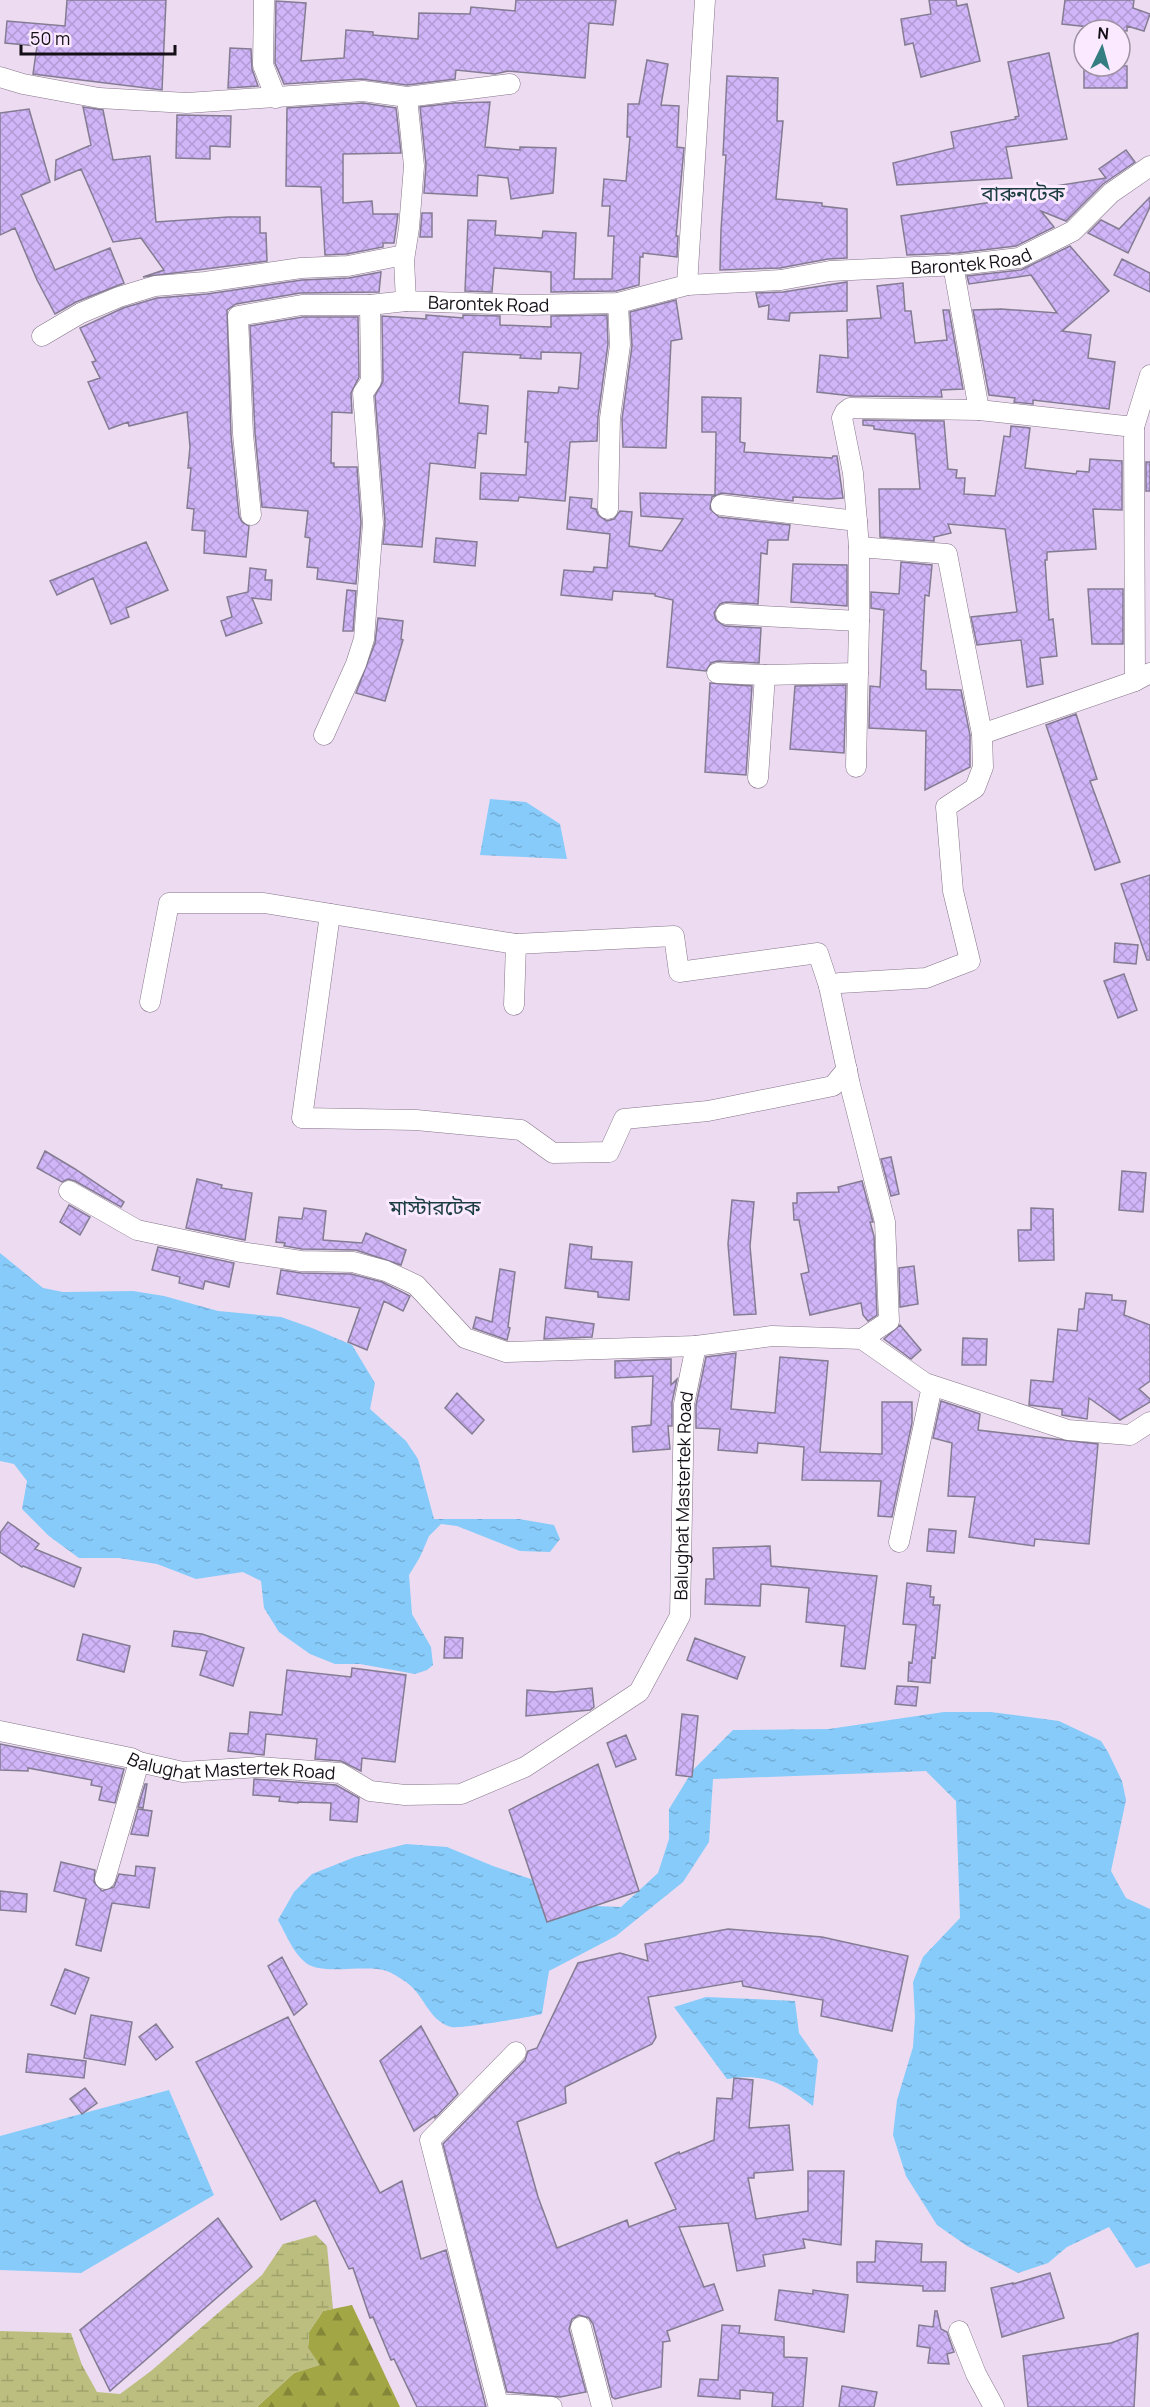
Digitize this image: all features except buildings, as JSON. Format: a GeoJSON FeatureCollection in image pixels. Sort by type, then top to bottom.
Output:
{"type":"FeatureCollection","features":[{"type":"Feature","properties":{"kind":"street"},"geometry":{"type":"LineString","coordinates":[[264,0],[263,65],[276,98]]}},
{"type":"Feature","properties":{"kind":"street"},"geometry":{"type":"LineString","coordinates":[[687,285],[705,0]]}},
{"type":"Feature","properties":{"kind":"street"},"geometry":{"type":"LineString","coordinates":[[0,77],[23,84],[99,98],[188,103],[363,91],[406,97],[510,84]]}},
{"type":"Feature","properties":{"kind":"street","name":"Barontek Road"},"geometry":{"type":"LineString","coordinates":[[406,97],[414,166],[409,228],[404,255],[406,301],[528,305],[618,303],[687,285],[781,280],[830,271],[953,265],[1019,258],[1073,231],[1111,193],[1150,166]]}},
{"type":"Feature","properties":{"kind":"street"},"geometry":{"type":"LineString","coordinates":[[42,336],[81,313],[119,297],[155,286],[205,282],[301,268],[348,266],[404,255]]}},
{"type":"Feature","properties":{"kind":"street"},"geometry":{"type":"LineString","coordinates":[[953,265],[979,410]]}},
{"type":"Feature","properties":{"kind":"street"},"geometry":{"type":"LineString","coordinates":[[251,515],[243,434],[238,316],[302,305],[370,305],[406,301]]}},
{"type":"Feature","properties":{"kind":"street"},"geometry":{"type":"LineString","coordinates":[[608,509],[610,418],[620,345],[618,303]]}},
{"type":"Feature","properties":{"kind":"street"},"geometry":{"type":"LineString","coordinates":[[324,735],[356,664],[363,639],[373,523],[363,393],[371,381],[370,305]]}},
{"type":"Feature","properties":{"kind":"street"},"geometry":{"type":"LineString","coordinates":[[982,734],[1143,677],[1134,428],[1150,375]]}},
{"type":"Feature","properties":{"kind":"street"},"geometry":{"type":"LineString","coordinates":[[855,767],[859,547],[853,473],[842,418],[845,412],[850,408],[979,410],[1134,428]]}},
{"type":"Feature","properties":{"kind":"street"},"geometry":{"type":"LineString","coordinates":[[721,505],[857,521]]}},
{"type":"Feature","properties":{"kind":"street"},"geometry":{"type":"LineString","coordinates":[[829,986],[840,983],[926,978],[970,961],[953,891],[946,807],[975,788],[983,767],[982,734],[950,560],[946,554],[859,547]]}},
{"type":"Feature","properties":{"kind":"street"},"geometry":{"type":"LineString","coordinates":[[726,614],[859,621]]}},
{"type":"Feature","properties":{"kind":"street"},"geometry":{"type":"LineString","coordinates":[[717,673],[765,675],[858,673]]}},
{"type":"Feature","properties":{"kind":"street"},"geometry":{"type":"LineString","coordinates":[[758,778],[765,675]]}},
{"type":"Feature","properties":{"kind":"street"},"geometry":{"type":"LineString","coordinates":[[150,1002],[169,903],[264,903],[516,944],[674,936],[679,972],[818,953],[829,986],[885,1222],[889,1321],[862,1339]]}},
{"type":"Feature","properties":{"kind":"street"},"geometry":{"type":"LineString","coordinates":[[330,914],[302,1118],[416,1120],[521,1130],[553,1153],[609,1152],[624,1119],[708,1111],[833,1086],[847,1069]]}},
{"type":"Feature","properties":{"kind":"street"},"geometry":{"type":"LineString","coordinates":[[514,1005],[516,944]]}},
{"type":"Feature","properties":{"kind":"street"},"geometry":{"type":"LineString","coordinates":[[69,1191],[136,1230],[241,1252],[301,1261],[353,1262],[386,1271],[416,1285],[465,1338],[506,1352],[696,1347],[772,1336],[862,1339],[932,1386],[1068,1430],[1130,1435],[1150,1422]]}},
{"type":"Feature","properties":{"kind":"street","name":"Balughat Mastertek Road"},"geometry":{"type":"LineString","coordinates":[[0,1731],[131,1758],[183,1772],[259,1767],[340,1773],[370,1791],[405,1794],[461,1794],[525,1767],[639,1692],[680,1616],[684,1404],[696,1347]]}},
{"type":"Feature","properties":{"kind":"street"},"geometry":{"type":"LineString","coordinates":[[898,1542],[932,1386]]}},
{"type":"Feature","properties":{"kind":"street"},"geometry":{"type":"LineString","coordinates":[[105,1879],[139,1762]]}},
{"type":"Feature","properties":{"kind":"street"},"geometry":{"type":"LineString","coordinates":[[516,2052],[430,2140],[498,2404],[552,2407]]}},
{"type":"Feature","properties":{"kind":"street"},"geometry":{"type":"LineString","coordinates":[[581,2327],[602,2407]]}},
{"type":"Feature","properties":{"kind":"street"},"geometry":{"type":"LineString","coordinates":[[959,2331],[976,2374],[994,2407]]}},
{"type":"Feature","properties":{"kind":"green space"},"geometry":{"type":"Polygon","coordinates":[[[316,2235],[327,2246],[333,2309],[323,2311],[309,2332],[308,2348],[320,2365],[294,2373],[257,2407],[0,2407],[0,2331],[71,2333],[82,2365],[97,2392],[120,2394],[151,2371],[262,2275],[283,2244],[316,2235]]]}},
{"type":"Feature","properties":{"kind":"green space"},"geometry":{"type":"Polygon","coordinates":[[[352,2305],[400,2407],[257,2407],[294,2373],[319,2365],[308,2348],[309,2332],[323,2311],[352,2305]]]}},
{"type":"Feature","properties":{"kind":"water"},"geometry":{"type":"Polygon","coordinates":[[[490,799],[526,802],[560,824],[567,859],[480,855],[490,799]]]}},
{"type":"Feature","properties":{"kind":"water"},"geometry":{"type":"Polygon","coordinates":[[[0,1253],[43,1288],[63,1292],[133,1291],[164,1296],[218,1311],[281,1317],[352,1345],[375,1383],[370,1409],[406,1441],[418,1459],[434,1519],[519,1519],[554,1525],[560,1539],[550,1552],[520,1551],[457,1526],[441,1524],[429,1536],[409,1575],[412,1614],[431,1647],[433,1665],[415,1674],[360,1664],[335,1664],[310,1654],[279,1632],[264,1608],[261,1581],[243,1572],[196,1579],[157,1564],[119,1558],[79,1558],[49,1536],[22,1509],[27,1481],[14,1464],[0,1461],[0,1253]]]}},
{"type":"Feature","properties":{"kind":"water"},"geometry":{"type":"Polygon","coordinates":[[[944,1712],[991,1712],[1059,1721],[1101,1741],[1122,1781],[1126,1800],[1111,1871],[1126,1898],[1150,1909],[1150,2263],[1136,2268],[1109,2227],[1067,2247],[1048,2263],[1018,2273],[967,2246],[937,2225],[906,2176],[893,2135],[897,2100],[913,2047],[915,2017],[913,1982],[923,1957],[960,1918],[956,1801],[926,1771],[713,1779],[709,1842],[683,1882],[616,1936],[549,1971],[542,2014],[480,2025],[451,2027],[436,2018],[410,1985],[390,1973],[374,1969],[321,1968],[306,1963],[294,1949],[278,1920],[294,1892],[312,1874],[355,1857],[406,1844],[447,1847],[493,1866],[572,1893],[595,1906],[621,1907],[658,1873],[669,1839],[669,1809],[693,1770],[733,1730],[829,1729],[944,1712]]]}},
{"type":"Feature","properties":{"kind":"water"},"geometry":{"type":"Polygon","coordinates":[[[706,1997],[795,2001],[799,2033],[818,2060],[813,2106],[792,2091],[773,2082],[753,2077],[727,2079],[674,2007],[706,1997]]]}},
{"type":"Feature","properties":{"kind":"water"},"geometry":{"type":"Polygon","coordinates":[[[169,2090],[214,2195],[81,2273],[0,2270],[0,2136],[169,2090]]]}},
{"type":"Feature","properties":{"kind":"district","name":"বারুনটেক"},"geometry":{"type":"Point","coordinates":[1023,193]}},
{"type":"Feature","properties":{"kind":"district","name":"মাস্টারটেক"},"geometry":{"type":"Point","coordinates":[435,1207]}}]}
